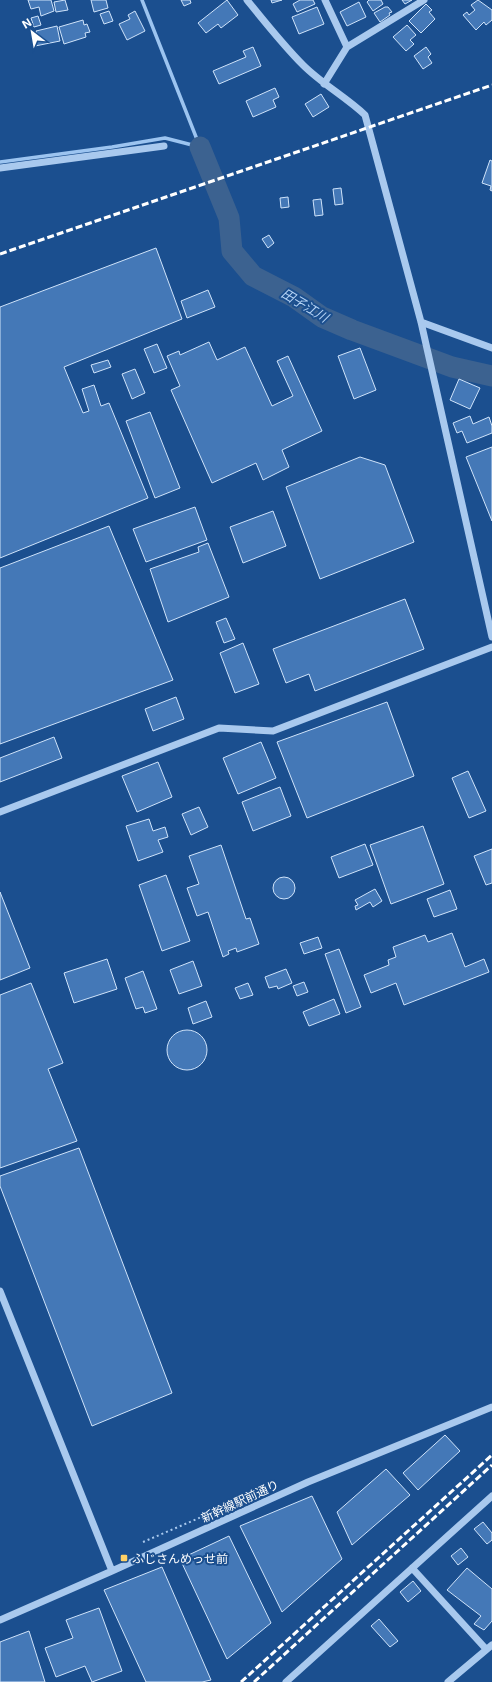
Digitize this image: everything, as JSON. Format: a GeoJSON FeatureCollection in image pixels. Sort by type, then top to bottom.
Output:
{"type":"FeatureCollection","features":[{"type":"Feature","properties":{"kind":"street"},"geometry":{"type":"LineString","coordinates":[[247,0],[302,65],[324,84],[353,104],[365,116],[421,322],[492,637]]}},
{"type":"Feature","properties":{"kind":"street"},"geometry":{"type":"LineString","coordinates":[[325,0],[346,47]]}},
{"type":"Feature","properties":{"kind":"street"},"geometry":{"type":"LineString","coordinates":[[324,84],[346,47],[424,0]]}},
{"type":"Feature","properties":{"kind":"street"},"geometry":{"type":"LineString","coordinates":[[0,168],[164,146]]}},
{"type":"Feature","properties":{"kind":"street"},"geometry":{"type":"LineString","coordinates":[[421,322],[492,348]]}},
{"type":"Feature","properties":{"kind":"street"},"geometry":{"type":"LineString","coordinates":[[0,812],[219,728],[273,731],[492,647]]}},
{"type":"Feature","properties":{"kind":"street"},"geometry":{"type":"LineString","coordinates":[[0,1291],[112,1571]]}},
{"type":"Feature","properties":{"kind":"street","name":"新幹線駅前通り"},"geometry":{"type":"LineString","coordinates":[[0,1620],[308,1482],[492,1407]]}},
{"type":"Feature","properties":{"kind":"street"},"geometry":{"type":"LineString","coordinates":[[286,1682],[492,1496]]}},
{"type":"Feature","properties":{"kind":"street"},"geometry":{"type":"LineString","coordinates":[[412,1568],[489,1647],[448,1682]]}},
{"type":"Feature","properties":{"kind":"building"},"geometry":{"type":"Polygon","coordinates":[[[28,0],[51,0],[54,11],[41,16],[39,7],[31,9],[28,0]]]}},
{"type":"Feature","properties":{"kind":"building"},"geometry":{"type":"Polygon","coordinates":[[[65,0],[68,10],[56,12],[54,2],[65,0]]]}},
{"type":"Feature","properties":{"kind":"building"},"geometry":{"type":"Polygon","coordinates":[[[91,0],[106,0],[108,8],[94,12],[91,0]]]}},
{"type":"Feature","properties":{"kind":"building"},"geometry":{"type":"Polygon","coordinates":[[[181,0],[190,0],[191,3],[184,6],[181,0]]]}},
{"type":"Feature","properties":{"kind":"building"},"geometry":{"type":"Polygon","coordinates":[[[227,0],[238,15],[221,28],[218,24],[206,33],[198,23],[227,0]]]}},
{"type":"Feature","properties":{"kind":"building"},"geometry":{"type":"Polygon","coordinates":[[[271,0],[282,0],[272,3],[271,0]]]}},
{"type":"Feature","properties":{"kind":"building"},"geometry":{"type":"Polygon","coordinates":[[[300,0],[313,0],[315,4],[297,12],[293,4],[300,0]]]}},
{"type":"Feature","properties":{"kind":"building"},"geometry":{"type":"Polygon","coordinates":[[[369,0],[381,0],[383,4],[373,11],[367,2],[369,0]]]}},
{"type":"Feature","properties":{"kind":"building"},"geometry":{"type":"Polygon","coordinates":[[[402,0],[412,0],[405,4],[402,0]]]}},
{"type":"Feature","properties":{"kind":"building"},"geometry":{"type":"Polygon","coordinates":[[[478,0],[492,10],[492,20],[486,25],[484,22],[476,30],[463,15],[467,12],[469,15],[475,10],[471,5],[478,0]]]}},
{"type":"Feature","properties":{"kind":"building"},"geometry":{"type":"Polygon","coordinates":[[[359,2],[366,17],[347,26],[340,12],[359,2]]]}},
{"type":"Feature","properties":{"kind":"building"},"geometry":{"type":"Polygon","coordinates":[[[426,4],[432,10],[429,12],[435,19],[421,33],[409,21],[426,4]]]}},
{"type":"Feature","properties":{"kind":"building"},"geometry":{"type":"Polygon","coordinates":[[[317,7],[324,24],[299,34],[292,17],[317,7]]]}},
{"type":"Feature","properties":{"kind":"building"},"geometry":{"type":"Polygon","coordinates":[[[388,7],[392,12],[380,22],[374,13],[388,7]]]}},
{"type":"Feature","properties":{"kind":"building"},"geometry":{"type":"Polygon","coordinates":[[[109,11],[113,21],[104,24],[100,14],[109,11]]]}},
{"type":"Feature","properties":{"kind":"building"},"geometry":{"type":"Polygon","coordinates":[[[135,11],[145,31],[127,40],[119,24],[130,19],[128,15],[135,11]]]}},
{"type":"Feature","properties":{"kind":"building"},"geometry":{"type":"Polygon","coordinates":[[[38,16],[41,25],[34,27],[31,18],[38,16]]]}},
{"type":"Feature","properties":{"kind":"building"},"geometry":{"type":"Polygon","coordinates":[[[83,20],[84,25],[87,24],[90,32],[85,33],[86,37],[64,44],[59,27],[83,20]]]}},
{"type":"Feature","properties":{"kind":"building"},"geometry":{"type":"Polygon","coordinates":[[[407,25],[416,35],[410,40],[414,44],[406,51],[393,37],[407,25]]]}},
{"type":"Feature","properties":{"kind":"building"},"geometry":{"type":"Polygon","coordinates":[[[57,26],[60,41],[35,46],[33,35],[37,34],[36,31],[57,26]]]}},
{"type":"Feature","properties":{"kind":"building"},"geometry":{"type":"Polygon","coordinates":[[[253,47],[261,66],[219,84],[213,71],[246,57],[243,51],[253,47]]]}},
{"type":"Feature","properties":{"kind":"building"},"geometry":{"type":"Polygon","coordinates":[[[426,47],[431,54],[428,57],[432,63],[423,69],[414,56],[426,47]]]}},
{"type":"Feature","properties":{"kind":"building"},"geometry":{"type":"Polygon","coordinates":[[[275,88],[279,97],[273,100],[276,107],[253,117],[246,101],[275,88]]]}},
{"type":"Feature","properties":{"kind":"building"},"geometry":{"type":"Polygon","coordinates":[[[321,94],[329,107],[313,117],[305,104],[321,94]]]}},
{"type":"Feature","properties":{"kind":"building"},"geometry":{"type":"Polygon","coordinates":[[[490,160],[492,161],[492,191],[490,190],[491,186],[482,183],[490,160]]]}},
{"type":"Feature","properties":{"kind":"building"},"geometry":{"type":"Polygon","coordinates":[[[341,188],[343,204],[335,205],[333,189],[341,188]]]}},
{"type":"Feature","properties":{"kind":"building"},"geometry":{"type":"Polygon","coordinates":[[[288,197],[289,207],[281,208],[280,198],[288,197]]]}},
{"type":"Feature","properties":{"kind":"building"},"geometry":{"type":"Polygon","coordinates":[[[321,199],[323,215],[315,216],[313,200],[321,199]]]}},
{"type":"Feature","properties":{"kind":"building"},"geometry":{"type":"Polygon","coordinates":[[[269,235],[274,243],[268,248],[262,239],[269,235]]]}},
{"type":"Feature","properties":{"kind":"building"},"geometry":{"type":"Polygon","coordinates":[[[156,248],[182,319],[64,367],[83,413],[89,411],[82,389],[94,385],[101,406],[109,403],[148,498],[0,558],[0,307],[156,248]]]}},
{"type":"Feature","properties":{"kind":"building"},"geometry":{"type":"Polygon","coordinates":[[[208,290],[215,307],[187,318],[181,301],[208,290]]]}},
{"type":"Feature","properties":{"kind":"building"},"geometry":{"type":"Polygon","coordinates":[[[209,342],[217,360],[245,347],[272,406],[293,396],[277,361],[288,356],[322,431],[282,450],[289,467],[263,480],[256,463],[212,483],[171,390],[180,386],[167,356],[179,351],[180,355],[209,342]]]}},
{"type":"Feature","properties":{"kind":"building"},"geometry":{"type":"Polygon","coordinates":[[[157,344],[167,368],[154,373],[144,349],[157,344]]]}},
{"type":"Feature","properties":{"kind":"building"},"geometry":{"type":"Polygon","coordinates":[[[360,348],[376,390],[354,399],[338,356],[360,348]]]}},
{"type":"Feature","properties":{"kind":"building"},"geometry":{"type":"Polygon","coordinates":[[[108,360],[111,367],[94,373],[91,365],[108,360]]]}},
{"type":"Feature","properties":{"kind":"building"},"geometry":{"type":"Polygon","coordinates":[[[135,369],[145,393],[132,399],[122,374],[135,369]]]}},
{"type":"Feature","properties":{"kind":"building"},"geometry":{"type":"Polygon","coordinates":[[[459,379],[480,388],[470,409],[450,400],[459,379]]]}},
{"type":"Feature","properties":{"kind":"building"},"geometry":{"type":"Polygon","coordinates":[[[150,412],[180,488],[155,498],[126,421],[150,412]]]}},
{"type":"Feature","properties":{"kind":"building"},"geometry":{"type":"Polygon","coordinates":[[[470,416],[473,424],[489,417],[492,426],[492,433],[467,443],[462,431],[457,433],[453,423],[470,416]]]}},
{"type":"Feature","properties":{"kind":"building"},"geometry":{"type":"Polygon","coordinates":[[[492,447],[492,521],[466,457],[492,447]]]}},
{"type":"Feature","properties":{"kind":"building"},"geometry":{"type":"Polygon","coordinates":[[[360,457],[385,465],[414,542],[320,579],[286,487],[360,457]]]}},
{"type":"Feature","properties":{"kind":"building"},"geometry":{"type":"Polygon","coordinates":[[[195,507],[207,540],[146,562],[133,529],[195,507]]]}},
{"type":"Feature","properties":{"kind":"building"},"geometry":{"type":"Polygon","coordinates":[[[273,511],[286,546],[243,563],[230,527],[273,511]]]}},
{"type":"Feature","properties":{"kind":"building"},"geometry":{"type":"Polygon","coordinates":[[[109,526],[173,680],[0,744],[0,568],[109,526]]]}},
{"type":"Feature","properties":{"kind":"building"},"geometry":{"type":"Polygon","coordinates":[[[208,543],[229,597],[168,622],[150,569],[199,552],[198,547],[208,543]]]}},
{"type":"Feature","properties":{"kind":"building"},"geometry":{"type":"Polygon","coordinates":[[[405,599],[424,649],[315,691],[309,674],[286,683],[273,649],[405,599]]]}},
{"type":"Feature","properties":{"kind":"building"},"geometry":{"type":"Polygon","coordinates":[[[226,618],[235,639],[224,643],[216,622],[226,618]]]}},
{"type":"Feature","properties":{"kind":"building"},"geometry":{"type":"Polygon","coordinates":[[[243,643],[259,684],[235,693],[220,653],[243,643]]]}},
{"type":"Feature","properties":{"kind":"building"},"geometry":{"type":"Polygon","coordinates":[[[176,697],[184,719],[153,731],[145,709],[176,697]]]}},
{"type":"Feature","properties":{"kind":"building"},"geometry":{"type":"Polygon","coordinates":[[[387,702],[414,776],[307,818],[277,742],[387,702]]]}},
{"type":"Feature","properties":{"kind":"building"},"geometry":{"type":"Polygon","coordinates":[[[54,737],[62,758],[0,782],[0,758],[54,737]]]}},
{"type":"Feature","properties":{"kind":"building"},"geometry":{"type":"Polygon","coordinates":[[[261,742],[276,778],[238,794],[223,758],[261,742]]]}},
{"type":"Feature","properties":{"kind":"building"},"geometry":{"type":"Polygon","coordinates":[[[158,762],[172,797],[137,812],[122,776],[158,762]]]}},
{"type":"Feature","properties":{"kind":"building"},"geometry":{"type":"Polygon","coordinates":[[[468,771],[486,811],[469,818],[452,778],[468,771]]]}},
{"type":"Feature","properties":{"kind":"building"},"geometry":{"type":"Polygon","coordinates":[[[280,787],[291,816],[253,831],[242,802],[280,787]]]}},
{"type":"Feature","properties":{"kind":"building"},"geometry":{"type":"Polygon","coordinates":[[[199,807],[208,827],[191,835],[182,814],[199,807]]]}},
{"type":"Feature","properties":{"kind":"building"},"geometry":{"type":"Polygon","coordinates":[[[149,819],[153,831],[165,827],[168,837],[158,840],[163,852],[138,861],[126,826],[149,819]]]}},
{"type":"Feature","properties":{"kind":"building"},"geometry":{"type":"Polygon","coordinates":[[[423,826],[444,884],[391,904],[370,845],[423,826]]]}},
{"type":"Feature","properties":{"kind":"building"},"geometry":{"type":"Polygon","coordinates":[[[365,844],[373,865],[339,878],[331,857],[365,844]]]}},
{"type":"Feature","properties":{"kind":"building"},"geometry":{"type":"Polygon","coordinates":[[[221,845],[246,919],[250,918],[259,944],[237,952],[236,948],[228,951],[229,954],[223,957],[208,912],[197,916],[187,888],[199,884],[189,856],[221,845]]]}},
{"type":"Feature","properties":{"kind":"building"},"geometry":{"type":"Polygon","coordinates":[[[492,849],[492,883],[486,885],[474,856],[492,849]]]}},
{"type":"Feature","properties":{"kind":"building"},"geometry":{"type":"Polygon","coordinates":[[[166,875],[190,941],[162,951],[139,885],[166,875]]]}},
{"type":"Feature","properties":{"kind":"building"},"geometry":{"type":"Polygon","coordinates":[[[280,877],[288,877],[295,884],[295,892],[288,899],[280,899],[273,892],[273,884],[280,877]]]}},
{"type":"Feature","properties":{"kind":"building"},"geometry":{"type":"Polygon","coordinates":[[[375,889],[382,901],[373,907],[370,902],[356,910],[355,906],[358,905],[355,900],[375,889]]]}},
{"type":"Feature","properties":{"kind":"building"},"geometry":{"type":"Polygon","coordinates":[[[450,890],[457,909],[434,917],[427,899],[450,890]]]}},
{"type":"Feature","properties":{"kind":"building"},"geometry":{"type":"Polygon","coordinates":[[[0,892],[30,968],[0,980],[0,892]]]}},
{"type":"Feature","properties":{"kind":"building"},"geometry":{"type":"Polygon","coordinates":[[[452,933],[465,967],[484,959],[489,972],[404,1005],[396,983],[371,993],[364,975],[389,965],[388,960],[396,957],[393,947],[425,935],[428,942],[452,933]]]}},
{"type":"Feature","properties":{"kind":"building"},"geometry":{"type":"Polygon","coordinates":[[[318,937],[322,948],[304,954],[300,943],[318,937]]]}},
{"type":"Feature","properties":{"kind":"building"},"geometry":{"type":"Polygon","coordinates":[[[339,949],[361,1007],[346,1013],[325,954],[339,949]]]}},
{"type":"Feature","properties":{"kind":"building"},"geometry":{"type":"Polygon","coordinates":[[[107,959],[117,989],[74,1003],[64,973],[107,959]]]}},
{"type":"Feature","properties":{"kind":"building"},"geometry":{"type":"Polygon","coordinates":[[[193,961],[202,986],[179,994],[170,970],[193,961]]]}},
{"type":"Feature","properties":{"kind":"building"},"geometry":{"type":"Polygon","coordinates":[[[286,969],[292,983],[278,989],[277,986],[269,988],[265,977],[286,969]]]}},
{"type":"Feature","properties":{"kind":"building"},"geometry":{"type":"Polygon","coordinates":[[[143,971],[157,1009],[145,1013],[143,1007],[136,1009],[125,978],[143,971]]]}},
{"type":"Feature","properties":{"kind":"building"},"geometry":{"type":"Polygon","coordinates":[[[304,982],[308,992],[297,996],[293,986],[304,982]]]}},
{"type":"Feature","properties":{"kind":"building"},"geometry":{"type":"Polygon","coordinates":[[[31,983],[63,1063],[48,1069],[77,1141],[0,1168],[0,995],[31,983]]]}},
{"type":"Feature","properties":{"kind":"building"},"geometry":{"type":"Polygon","coordinates":[[[248,983],[253,995],[240,999],[235,988],[248,983]]]}},
{"type":"Feature","properties":{"kind":"building"},"geometry":{"type":"Polygon","coordinates":[[[334,999],[340,1014],[309,1026],[303,1012],[334,999]]]}},
{"type":"Feature","properties":{"kind":"building"},"geometry":{"type":"Polygon","coordinates":[[[206,1001],[212,1017],[193,1024],[188,1008],[206,1001]]]}},
{"type":"Feature","properties":{"kind":"building"},"geometry":{"type":"Polygon","coordinates":[[[191,1030],[198,1033],[204,1039],[207,1050],[206,1058],[198,1067],[191,1070],[183,1070],[176,1067],[168,1058],[167,1046],[170,1039],[179,1031],[191,1030]]]}},
{"type":"Feature","properties":{"kind":"building"},"geometry":{"type":"Polygon","coordinates":[[[79,1148],[172,1393],[92,1426],[0,1186],[0,1176],[79,1148]]]}},
{"type":"Feature","properties":{"kind":"building"},"geometry":{"type":"Polygon","coordinates":[[[445,1435],[460,1451],[418,1490],[403,1473],[445,1435]]]}},
{"type":"Feature","properties":{"kind":"building"},"geometry":{"type":"Polygon","coordinates":[[[386,1469],[410,1495],[352,1545],[337,1512],[386,1469]]]}},
{"type":"Feature","properties":{"kind":"building"},"geometry":{"type":"Polygon","coordinates":[[[312,1496],[342,1559],[282,1612],[240,1526],[312,1496]]]}},
{"type":"Feature","properties":{"kind":"building"},"geometry":{"type":"Polygon","coordinates":[[[483,1522],[492,1533],[492,1540],[487,1544],[474,1529],[483,1522]]]}},
{"type":"Feature","properties":{"kind":"building"},"geometry":{"type":"Polygon","coordinates":[[[229,1536],[271,1623],[227,1659],[180,1559],[229,1536]]]}},
{"type":"Feature","properties":{"kind":"building"},"geometry":{"type":"Polygon","coordinates":[[[461,1548],[468,1557],[458,1565],[451,1556],[461,1548]]]}},
{"type":"Feature","properties":{"kind":"building"},"geometry":{"type":"Polygon","coordinates":[[[162,1567],[211,1680],[202,1682],[146,1682],[104,1590],[162,1567]]]}},
{"type":"Feature","properties":{"kind":"building"},"geometry":{"type":"Polygon","coordinates":[[[467,1568],[492,1589],[492,1621],[484,1630],[474,1624],[481,1616],[447,1590],[467,1568]]]}},
{"type":"Feature","properties":{"kind":"building"},"geometry":{"type":"Polygon","coordinates":[[[413,1581],[421,1591],[408,1602],[400,1592],[413,1581]]]}},
{"type":"Feature","properties":{"kind":"building"},"geometry":{"type":"Polygon","coordinates":[[[99,1608],[122,1671],[92,1682],[85,1666],[56,1677],[45,1648],[73,1638],[66,1620],[99,1608]]]}},
{"type":"Feature","properties":{"kind":"building"},"geometry":{"type":"Polygon","coordinates":[[[379,1619],[398,1641],[390,1647],[371,1626],[379,1619]]]}},
{"type":"Feature","properties":{"kind":"building"},"geometry":{"type":"Polygon","coordinates":[[[29,1631],[45,1682],[0,1682],[0,1642],[29,1631]]]}},
{"type":"Feature","properties":{"kind":"waterway"},"geometry":{"type":"LineString","coordinates":[[142,0],[200,147]]}},
{"type":"Feature","properties":{"kind":"waterway"},"geometry":{"type":"LineString","coordinates":[[0,162],[112,147],[165,138],[200,147]]}},
{"type":"Feature","properties":{"kind":"waterway","name":"田子江川"},"geometry":{"type":"LineString","coordinates":[[200,147],[229,218],[232,251],[253,276],[294,297],[322,317],[352,330],[452,367],[492,376]]}},
{"type":"Feature","properties":{"kind":"railway"},"geometry":{"type":"LineString","coordinates":[[0,254],[492,85]]}},
{"type":"Feature","properties":{"kind":"railway"},"geometry":{"type":"LineString","coordinates":[[241,1682],[492,1455]]}},
{"type":"Feature","properties":{"kind":"railway"},"geometry":{"type":"LineString","coordinates":[[254,1682],[492,1465]]}},
{"type":"Feature","properties":{"kind":"place","name":"ふじさんめっせ前"},"geometry":{"type":"Point","coordinates":[124,1558]}}]}
